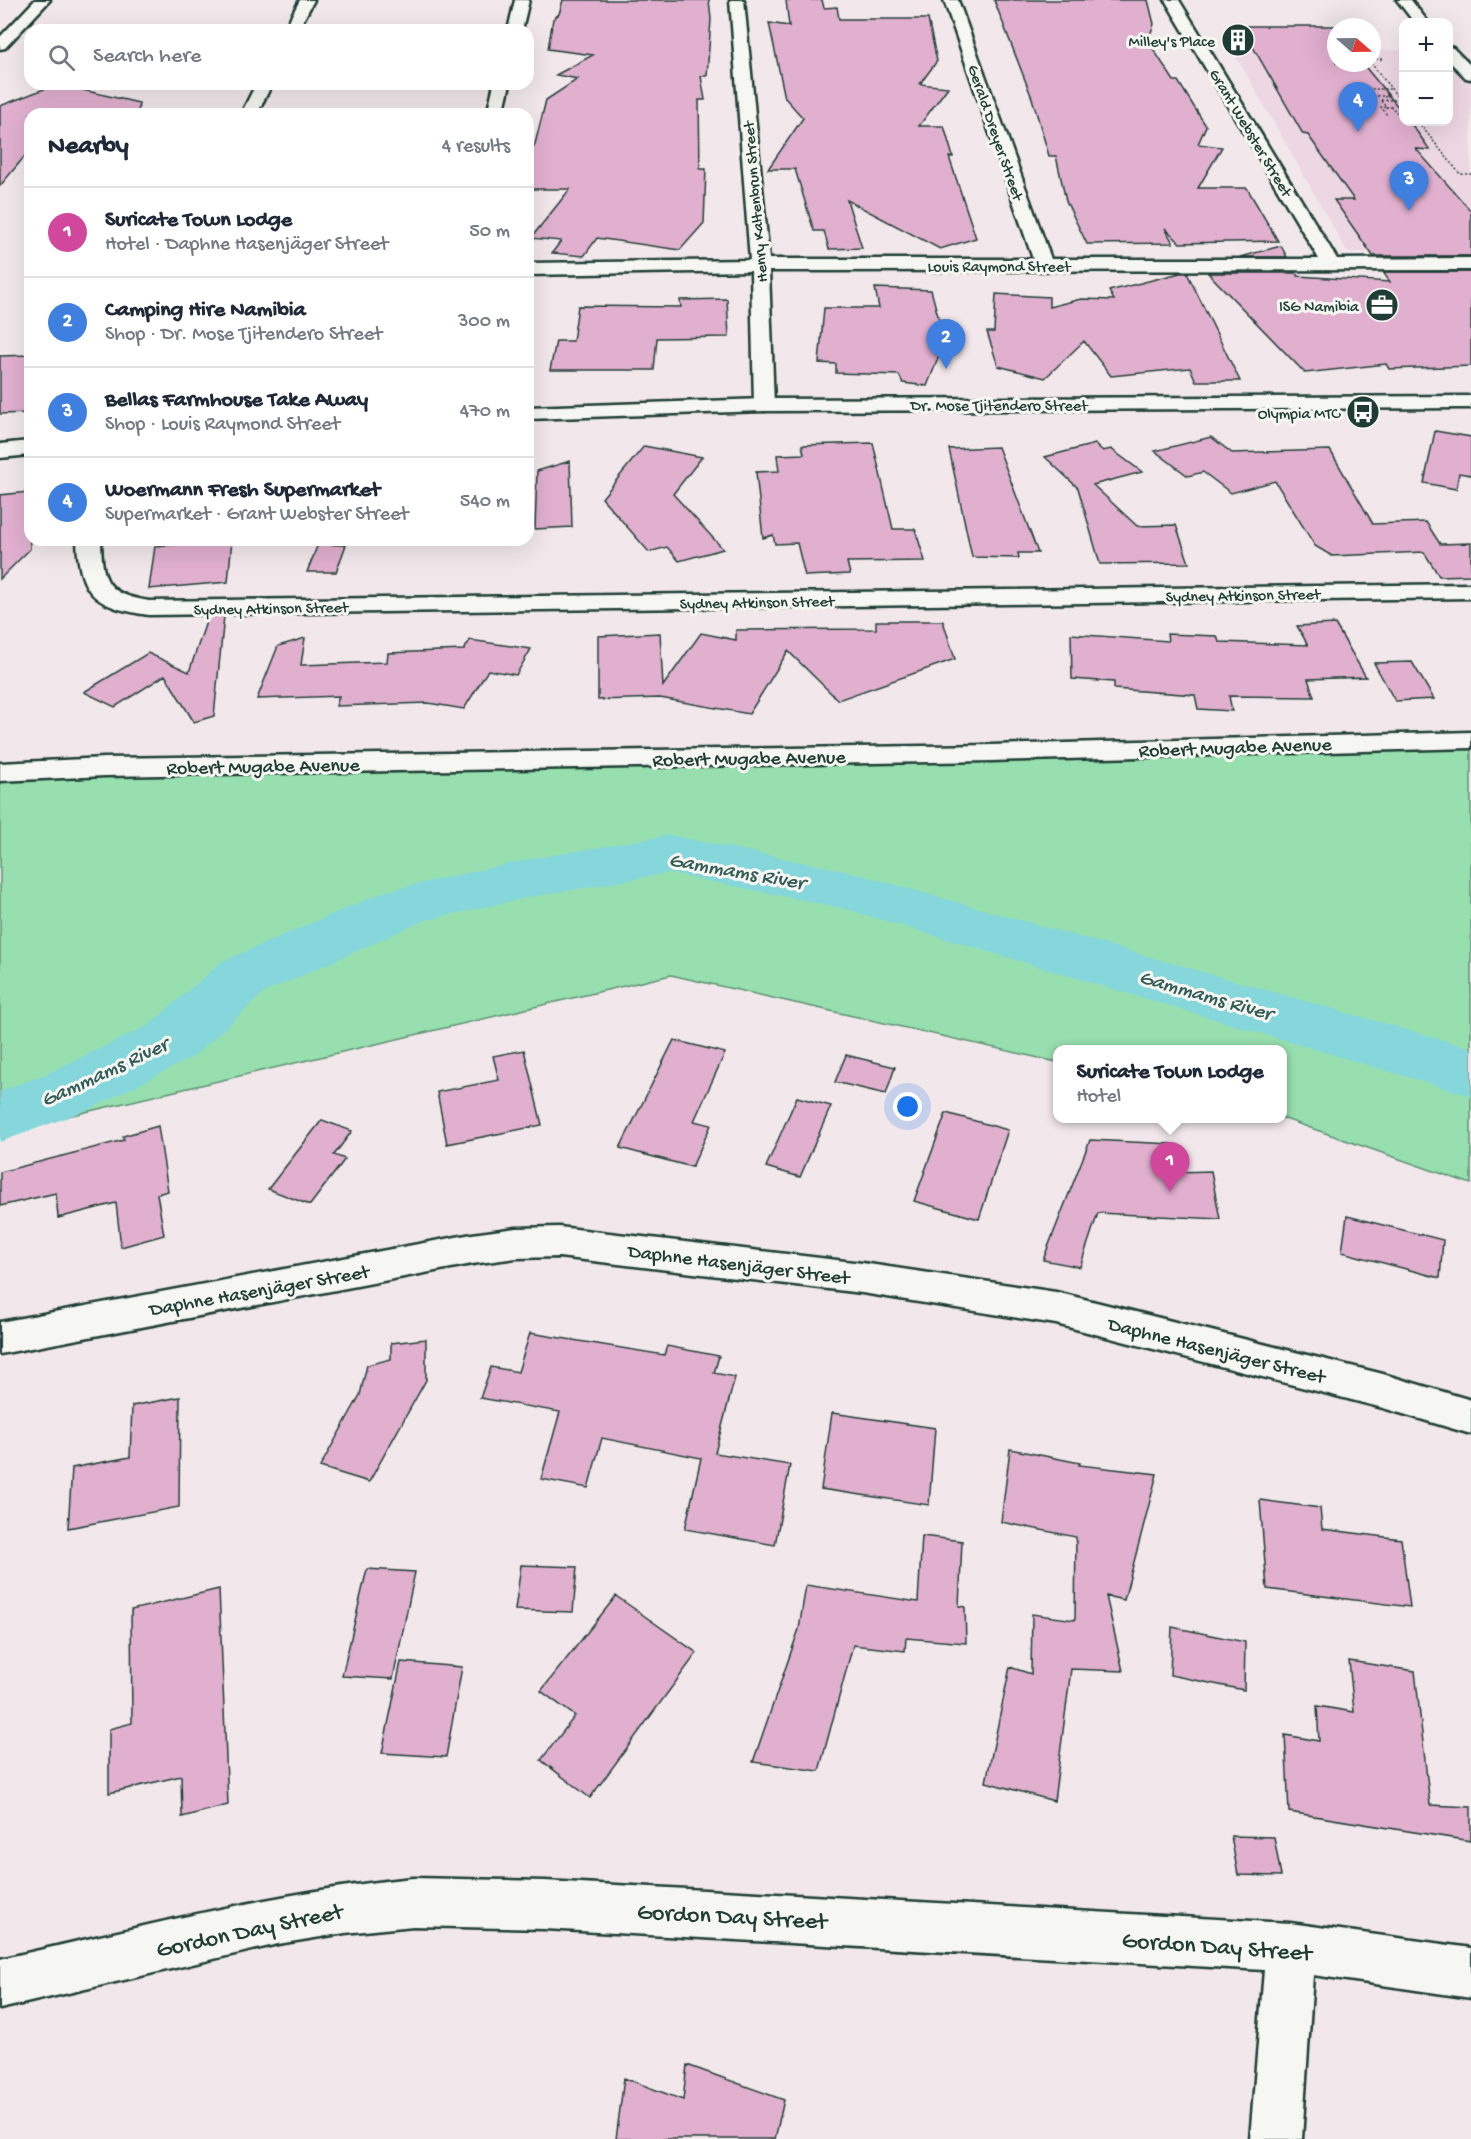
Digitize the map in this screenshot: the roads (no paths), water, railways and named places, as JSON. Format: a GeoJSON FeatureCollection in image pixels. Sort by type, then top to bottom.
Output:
{"type":"FeatureCollection","features":[{"type":"Feature","properties":{"kind":"street"},"geometry":{"type":"LineString","coordinates":[[0,45],[43,0]]}},
{"type":"Feature","properties":{"kind":"street"},"geometry":{"type":"LineString","coordinates":[[294,24],[307,0]]}},
{"type":"Feature","properties":{"kind":"street"},"geometry":{"type":"LineString","coordinates":[[516,24],[522,0]]}},
{"type":"Feature","properties":{"kind":"street","name":"Henry Kaltenbrun Street"},"geometry":{"type":"LineString","coordinates":[[737,0],[760,265],[764,405]]}},
{"type":"Feature","properties":{"kind":"street","name":"Gerald Dreyer Street"},"geometry":{"type":"LineString","coordinates":[[951,0],[1044,265]]}},
{"type":"Feature","properties":{"kind":"street","name":"Grant Webster Street"},"geometry":{"type":"LineString","coordinates":[[1172,0],[1332,265]]}},
{"type":"Feature","properties":{"kind":"street"},"geometry":{"type":"LineString","coordinates":[[1404,0],[1418,18]]}},
{"type":"Feature","properties":{"kind":"street"},"geometry":{"type":"LineString","coordinates":[[1453,55],[1471,75]]}},
{"type":"Feature","properties":{"kind":"street"},"geometry":{"type":"LineString","coordinates":[[252,108],[261,90]]}},
{"type":"Feature","properties":{"kind":"street"},"geometry":{"type":"LineString","coordinates":[[496,108],[501,90]]}},
{"type":"Feature","properties":{"kind":"street","name":"Louis Raymond Street"},"geometry":{"type":"LineString","coordinates":[[534,269],[760,265],[1471,264]]}},
{"type":"Feature","properties":{"kind":"street","name":"Dr. Mose Tjitendero Street"},"geometry":{"type":"LineString","coordinates":[[534,413],[764,405],[1471,402]]}},
{"type":"Feature","properties":{"kind":"street"},"geometry":{"type":"LineString","coordinates":[[0,450],[24,448]]}},
{"type":"Feature","properties":{"kind":"street","name":"Sydney Atkinson Street"},"geometry":{"type":"LineString","coordinates":[[89,546],[95,586],[105,596],[122,605],[149,608],[1471,591]]}},
{"type":"Feature","properties":{"kind":"street","name":"Robert Mugabe Avenue"},"geometry":{"type":"LineString","coordinates":[[0,778],[14,772],[129,767],[991,753],[1471,740]]}},
{"type":"Feature","properties":{"kind":"street","name":"Daphne Hasenjäger Street"},"geometry":{"type":"LineString","coordinates":[[0,1338],[472,1249],[516,1243],[559,1242],[862,1278],[1056,1308],[1383,1391],[1471,1417]]}},
{"type":"Feature","properties":{"kind":"street","name":"Gordon Day Street"},"geometry":{"type":"LineString","coordinates":[[0,1984],[278,1920],[345,1909],[413,1902],[557,1905],[1290,1947],[1471,1973]]}},
{"type":"Feature","properties":{"kind":"street"},"geometry":{"type":"LineString","coordinates":[[1276,2139],[1290,1947]]}},
{"type":"Feature","properties":{"kind":"waterway","name":"Gammams River"},"geometry":{"type":"LineString","coordinates":[[0,1117],[67,1092],[171,1041],[243,977],[407,905],[525,879],[669,854],[847,890],[1471,1072]]}},
{"type":"Feature","properties":{"kind":"place","name":"Milley's Place"},"geometry":{"type":"Point","coordinates":[1238,40]}},
{"type":"Feature","properties":{"kind":"place","name":"Woermann Fresh Supermarket"},"geometry":{"type":"Point","coordinates":[1358,132]}},
{"type":"Feature","properties":{"kind":"place","name":"Bellas Farmhouse Take Away"},"geometry":{"type":"Point","coordinates":[1409,211]}},
{"type":"Feature","properties":{"kind":"place","name":"ISG Namibia"},"geometry":{"type":"Point","coordinates":[1382,305]}},
{"type":"Feature","properties":{"kind":"place","name":"Camping Hire Namibia"},"geometry":{"type":"Point","coordinates":[946,369]}},
{"type":"Feature","properties":{"kind":"place","name":"Olympia MTC"},"geometry":{"type":"Point","coordinates":[1363,412]}},
{"type":"Feature","properties":{"kind":"place","name":"Suricate Town Lodge"},"geometry":{"type":"Point","coordinates":[1170,1192]}}]}
